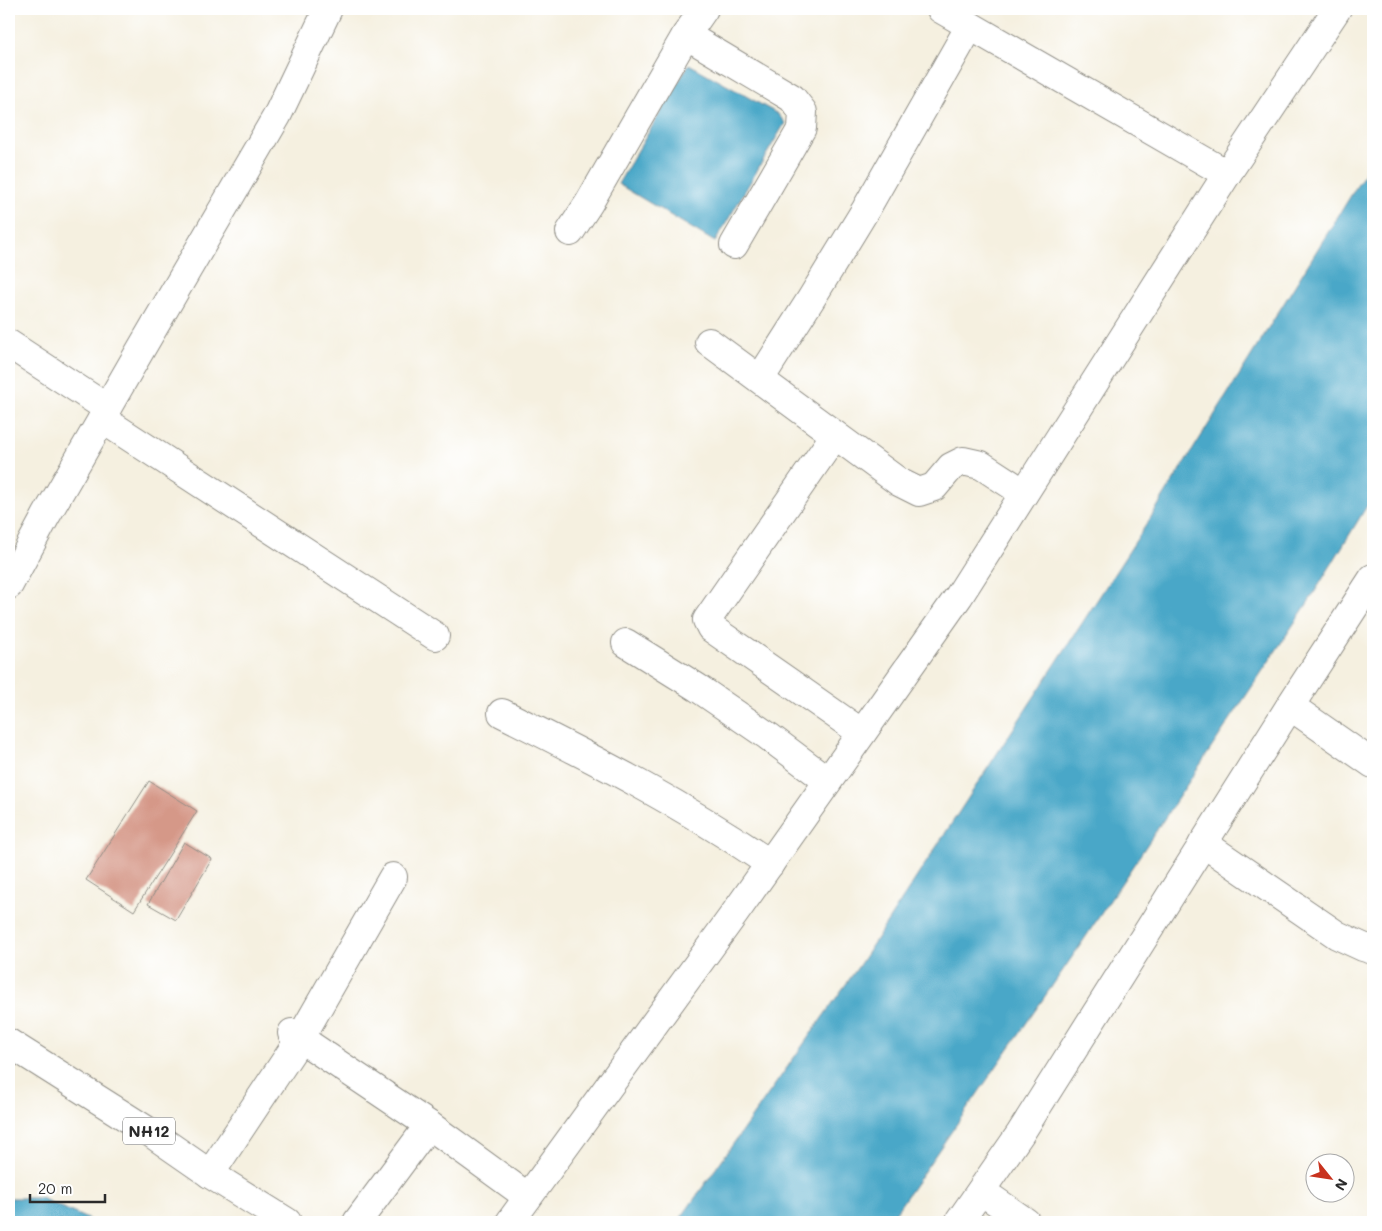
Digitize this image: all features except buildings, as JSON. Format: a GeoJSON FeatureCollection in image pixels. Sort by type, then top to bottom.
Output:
{"type":"FeatureCollection","features":[{"type":"Feature","properties":{"kind":"main road"},"geometry":{"type":"LineString","coordinates":[[9,585],[104,414],[277,116],[328,9]]}},
{"type":"Feature","properties":{"kind":"main road"},"geometry":{"type":"LineString","coordinates":[[570,232],[589,203],[686,35],[704,9]]}},
{"type":"Feature","properties":{"kind":"main road"},"geometry":{"type":"LineString","coordinates":[[941,9],[1227,174]]}},
{"type":"Feature","properties":{"kind":"main road"},"geometry":{"type":"LineString","coordinates":[[510,1222],[770,864],[959,596],[1227,174],[1337,9]]}},
{"type":"Feature","properties":{"kind":"main road"},"geometry":{"type":"LineString","coordinates":[[760,379],[866,209],[970,26]]}},
{"type":"Feature","properties":{"kind":"main road"},"geometry":{"type":"LineString","coordinates":[[686,35],[792,98],[803,112],[802,128],[734,245]]}},
{"type":"Feature","properties":{"kind":"main road"},"geometry":{"type":"LineString","coordinates":[[709,342],[899,482],[919,492],[934,487],[951,467],[963,461],[981,465],[1024,493]]}},
{"type":"Feature","properties":{"kind":"main road"},"geometry":{"type":"LineString","coordinates":[[9,344],[104,414],[436,636]]}},
{"type":"Feature","properties":{"kind":"main road"},"geometry":{"type":"LineString","coordinates":[[835,435],[706,620],[711,628],[862,733]]}},
{"type":"Feature","properties":{"kind":"main road"},"geometry":{"type":"LineString","coordinates":[[959,1222],[1020,1134],[1373,578]]}},
{"type":"Feature","properties":{"kind":"main road"},"geometry":{"type":"LineString","coordinates":[[626,643],[698,688],[768,736],[828,781]]}},
{"type":"Feature","properties":{"kind":"main road"},"geometry":{"type":"LineString","coordinates":[[1290,706],[1373,764]]}},
{"type":"Feature","properties":{"kind":"main road"},"geometry":{"type":"LineString","coordinates":[[502,713],[593,759],[695,815],[770,864]]}},
{"type":"Feature","properties":{"kind":"main road"},"geometry":{"type":"LineString","coordinates":[[1204,843],[1337,935],[1373,950]]}},
{"type":"Feature","properties":{"kind":"main road"},"geometry":{"type":"LineString","coordinates":[[210,1174],[393,877]]}},
{"type":"Feature","properties":{"kind":"main road"},"geometry":{"type":"LineString","coordinates":[[296,1036],[429,1125],[528,1197]]}},
{"type":"Feature","properties":{"kind":"main road","name":"NH12"},"geometry":{"type":"LineString","coordinates":[[9,1043],[287,1222]]}},
{"type":"Feature","properties":{"kind":"main road"},"geometry":{"type":"LineString","coordinates":[[357,1222],[429,1125]]}},
{"type":"Feature","properties":{"kind":"main road"},"geometry":{"type":"LineString","coordinates":[[981,1191],[1026,1222]]}},
{"type":"Feature","properties":{"kind":"water"},"geometry":{"type":"Polygon","coordinates":[[[689,64],[778,114],[785,123],[715,242],[618,184],[689,64]]]}},
{"type":"Feature","properties":{"kind":"water"},"geometry":{"type":"Polygon","coordinates":[[[1373,160],[1373,496],[1311,598],[1079,947],[889,1222],[678,1222],[858,967],[1146,525],[1373,160]]]}},
{"type":"Feature","properties":{"kind":"water"},"geometry":{"type":"Polygon","coordinates":[[[9,1198],[41,1198],[94,1222],[9,1222],[9,1198]]]}}]}
